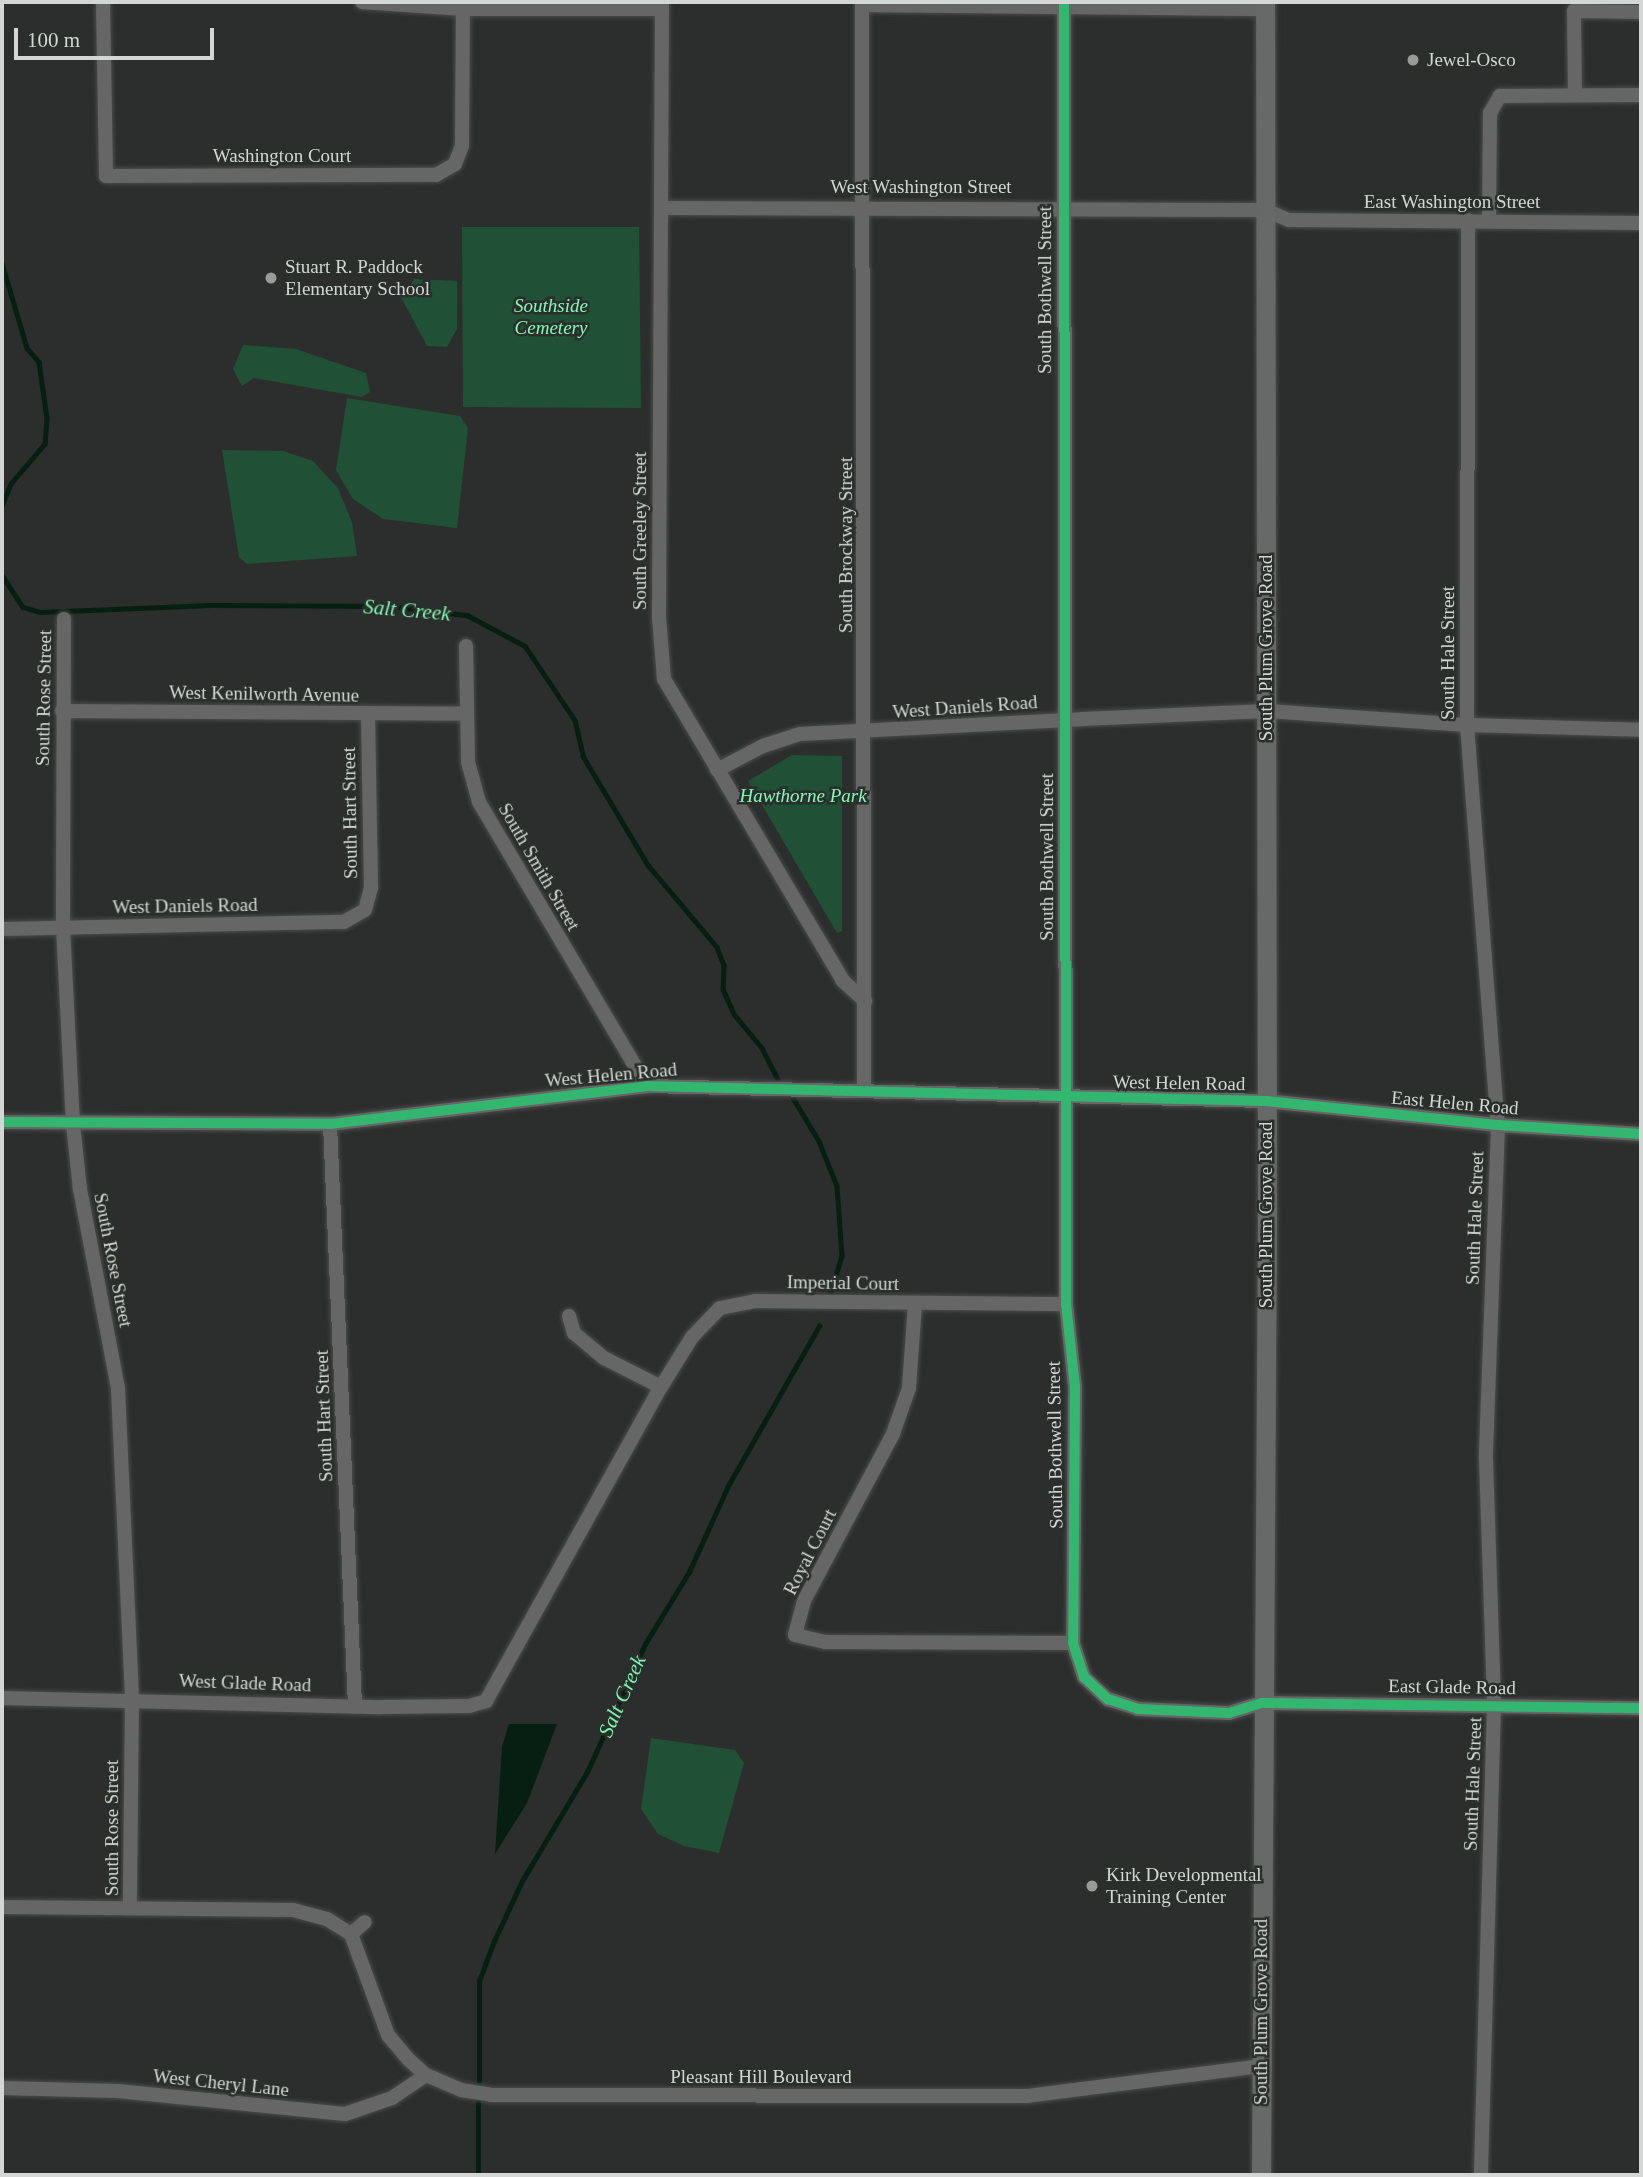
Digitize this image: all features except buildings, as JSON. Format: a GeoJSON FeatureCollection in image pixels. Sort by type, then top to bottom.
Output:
{"type":"FeatureCollection","features":[{"type":"Feature","properties":{"kind":"main road","name":"South Plum Grove Road"},"geometry":{"type":"LineString","coordinates":[[1261,2175],[1267,711],[1265,6]]}},
{"type":"Feature","properties":{"kind":"street","name":"Washington Court"},"geometry":{"type":"LineString","coordinates":[[103,2],[107,176],[436,175],[455,164],[462,146],[464,9]]}},
{"type":"Feature","properties":{"kind":"street"},"geometry":{"type":"LineString","coordinates":[[362,2],[464,9],[662,5]]}},
{"type":"Feature","properties":{"kind":"street"},"geometry":{"type":"LineString","coordinates":[[862,3],[1265,6]]}},
{"type":"Feature","properties":{"kind":"street","name":"South Brockway Street"},"geometry":{"type":"LineString","coordinates":[[862,3],[864,1089]]}},
{"type":"Feature","properties":{"kind":"street","name":"South Bothwell Street"},"geometry":{"type":"LineString","coordinates":[[1064,4],[1062,207],[1066,1304],[1075,1387],[1073,1643],[1084,1677],[1108,1699],[1138,1709],[1216,1712],[1262,1703]]}},
{"type":"Feature","properties":{"kind":"street","name":"South Greeley Street"},"geometry":{"type":"LineString","coordinates":[[662,5],[659,652],[670,691],[843,981],[865,1001]]}},
{"type":"Feature","properties":{"kind":"street"},"geometry":{"type":"LineString","coordinates":[[1575,94],[1574,7],[1641,12]]}},
{"type":"Feature","properties":{"kind":"street"},"geometry":{"type":"LineString","coordinates":[[1489,220],[1493,102],[1509,93],[1641,95]]}},
{"type":"Feature","properties":{"kind":"street","name":"West Washington Street"},"geometry":{"type":"LineString","coordinates":[[661,208],[864,206],[1265,210]]}},
{"type":"Feature","properties":{"kind":"street","name":"East Washington Street"},"geometry":{"type":"LineString","coordinates":[[1265,210],[1289,220],[1641,223]]}},
{"type":"Feature","properties":{"kind":"street","name":"South Hale Street"},"geometry":{"type":"LineString","coordinates":[[1468,220],[1467,725],[1499,1125],[1486,1459],[1494,1705],[1481,2175]]}},
{"type":"Feature","properties":{"kind":"street","name":"South Rose Street"},"geometry":{"type":"LineString","coordinates":[[64,619],[63,927],[73,1124],[80,1189],[118,1389],[132,1699],[130,1907]]}},
{"type":"Feature","properties":{"kind":"street","name":"South Smith Street"},"geometry":{"type":"LineString","coordinates":[[466,646],[468,762],[479,802],[647,1086]]}},
{"type":"Feature","properties":{"kind":"street","name":"West Kenilworth Avenue"},"geometry":{"type":"LineString","coordinates":[[62,710],[466,714]]}},
{"type":"Feature","properties":{"kind":"street","name":"West Daniels Road"},"geometry":{"type":"LineString","coordinates":[[717,770],[781,738],[1064,720],[1267,711],[1467,725],[1641,730]]}},
{"type":"Feature","properties":{"kind":"street","name":"South Hart Street"},"geometry":{"type":"LineString","coordinates":[[365,910],[371,887],[368,714]]}},
{"type":"Feature","properties":{"kind":"street","name":"West Daniels Road"},"geometry":{"type":"LineString","coordinates":[[2,929],[345,922],[365,910]]}},
{"type":"Feature","properties":{"kind":"street","name":"West Helen Road"},"geometry":{"type":"LineString","coordinates":[[2,1122],[330,1124],[647,1086],[864,1089],[1065,1099],[1266,1101]]}},
{"type":"Feature","properties":{"kind":"street","name":"East Helen Road"},"geometry":{"type":"LineString","coordinates":[[1266,1101],[1499,1125],[1641,1134]]}},
{"type":"Feature","properties":{"kind":"street","name":"South Hart Street"},"geometry":{"type":"LineString","coordinates":[[330,1124],[355,1706]]}},
{"type":"Feature","properties":{"kind":"street","name":"Imperial Court"},"geometry":{"type":"LineString","coordinates":[[486,1701],[661,1387],[692,1337],[720,1308],[755,1301],[1066,1304]]}},
{"type":"Feature","properties":{"kind":"street","name":"Royal Court"},"geometry":{"type":"LineString","coordinates":[[915,1304],[909,1388],[893,1434],[804,1601],[795,1635],[825,1642],[1073,1643]]}},
{"type":"Feature","properties":{"kind":"street"},"geometry":{"type":"LineString","coordinates":[[569,1316],[574,1333],[604,1357],[661,1387]]}},
{"type":"Feature","properties":{"kind":"street","name":"West Glade Road"},"geometry":{"type":"LineString","coordinates":[[2,1698],[355,1706],[469,1706],[486,1701]]}},
{"type":"Feature","properties":{"kind":"street","name":"East Glade Road"},"geometry":{"type":"LineString","coordinates":[[1262,1703],[1641,1708]]}},
{"type":"Feature","properties":{"kind":"street"},"geometry":{"type":"LineString","coordinates":[[2,1907],[293,1910],[327,1919],[351,1934],[365,1922]]}},
{"type":"Feature","properties":{"kind":"street","name":"Pleasant Hill Boulevard"},"geometry":{"type":"LineString","coordinates":[[351,1934],[388,2035],[426,2075],[461,2090],[491,2095],[949,2097],[1059,2093],[1261,2066]]}},
{"type":"Feature","properties":{"kind":"street","name":"West Cheryl Lane"},"geometry":{"type":"LineString","coordinates":[[2,2088],[118,2091],[345,2114],[392,2098],[426,2075]]}},
{"type":"Feature","properties":{"kind":"green space","name":"Southside Cemetery"},"geometry":{"type":"Polygon","coordinates":[[[462,227],[639,227],[641,408],[463,407],[462,227]]]}},
{"type":"Feature","properties":{"kind":"green space"},"geometry":{"type":"Polygon","coordinates":[[[414,279],[457,281],[457,329],[447,347],[427,346],[401,297],[414,279]]]}},
{"type":"Feature","properties":{"kind":"green space"},"geometry":{"type":"Polygon","coordinates":[[[243,345],[296,349],[366,373],[370,392],[362,397],[254,378],[242,386],[233,369],[243,345]]]}},
{"type":"Feature","properties":{"kind":"green space"},"geometry":{"type":"Polygon","coordinates":[[[347,398],[460,416],[468,428],[457,528],[383,519],[353,499],[336,470],[347,398]]]}},
{"type":"Feature","properties":{"kind":"green space"},"geometry":{"type":"Polygon","coordinates":[[[222,450],[283,451],[313,461],[338,488],[352,522],[357,556],[247,564],[239,557],[222,450]]]}},
{"type":"Feature","properties":{"kind":"green space","name":"Hawthorne Park"},"geometry":{"type":"Polygon","coordinates":[[[792,755],[842,756],[842,931],[837,933],[748,781],[792,755]]]}},
{"type":"Feature","properties":{"kind":"green space"},"geometry":{"type":"Polygon","coordinates":[[[651,1738],[735,1750],[744,1763],[719,1853],[684,1846],[658,1834],[641,1809],[651,1738]]]}},
{"type":"Feature","properties":{"kind":"shaded area"},"geometry":{"type":"Polygon","coordinates":[[[509,1724],[557,1724],[527,1803],[495,1854],[502,1747],[509,1724]]]}},
{"type":"Feature","properties":{"kind":"waterway","name":"Salt Creek"},"geometry":{"type":"LineString","coordinates":[[2,263],[27,348],[39,362],[47,418],[45,444],[11,484],[2,506]]}},
{"type":"Feature","properties":{"kind":"waterway","name":"Salt Creek"},"geometry":{"type":"LineString","coordinates":[[2,575],[23,607],[40,612],[211,605],[391,606],[467,615],[525,646],[575,720],[583,756],[648,865],[717,947],[724,965],[723,989],[734,1014],[762,1048],[777,1078]]}},
{"type":"Feature","properties":{"kind":"waterway","name":"Salt Creek"},"geometry":{"type":"LineString","coordinates":[[793,1098],[819,1141],[837,1186],[842,1256],[831,1293]]}},
{"type":"Feature","properties":{"kind":"waterway","name":"Salt Creek"},"geometry":{"type":"LineString","coordinates":[[479,2081],[479,1981],[494,1941],[522,1881],[587,1772],[645,1644],[689,1572],[729,1484],[819,1326]]}},
{"type":"Feature","properties":{"kind":"waterway","name":"Salt Creek"},"geometry":{"type":"LineString","coordinates":[[478,2103],[478,2175]]}},
{"type":"Feature","properties":{"kind":"cycle path"},"geometry":{"type":"LineString","coordinates":[[1064,2],[1066,1304],[1075,1387],[1073,1643],[1084,1677],[1108,1699],[1138,1709],[1229,1713],[1262,1703],[1641,1708]]}},
{"type":"Feature","properties":{"kind":"cycle path"},"geometry":{"type":"LineString","coordinates":[[2,1122],[330,1124],[647,1086],[1266,1101],[1498,1125],[1641,1134]]}},
{"type":"Feature","properties":{"kind":"place","name":"Jewel-Osco"},"geometry":{"type":"Point","coordinates":[1413,60]}},
{"type":"Feature","properties":{"kind":"place","name":"Stuart R. Paddock Elementary School"},"geometry":{"type":"Point","coordinates":[271,278]}},
{"type":"Feature","properties":{"kind":"place","name":"Kirk Developmental Training Center"},"geometry":{"type":"Point","coordinates":[1092,1886]}}]}
